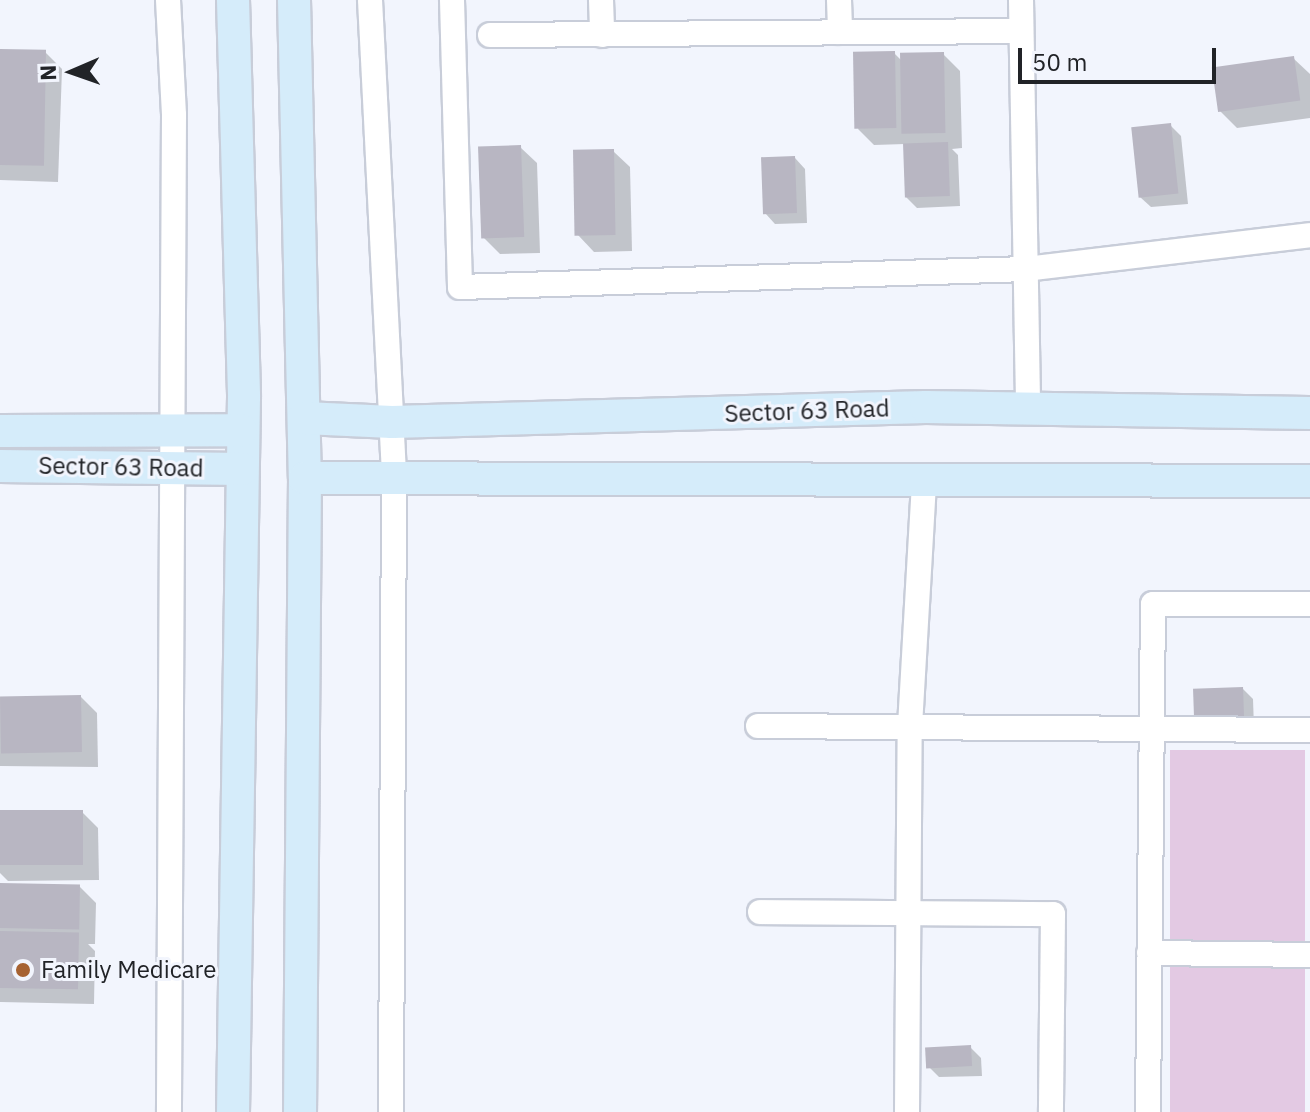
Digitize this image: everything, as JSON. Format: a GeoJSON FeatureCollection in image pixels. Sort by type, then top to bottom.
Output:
{"type":"FeatureCollection","features":[{"type":"Feature","properties":{"kind":"street"},"geometry":{"type":"LineString","coordinates":[[168,0],[174,115],[169,1112]]}},
{"type":"Feature","properties":{"kind":"street"},"geometry":{"type":"LineString","coordinates":[[233,0],[242,279],[233,1112]]}},
{"type":"Feature","properties":{"kind":"street"},"geometry":{"type":"LineString","coordinates":[[294,0],[305,478],[300,1112]]}},
{"type":"Feature","properties":{"kind":"street"},"geometry":{"type":"LineString","coordinates":[[370,0],[394,476],[391,1112]]}},
{"type":"Feature","properties":{"kind":"street"},"geometry":{"type":"LineString","coordinates":[[452,0],[460,287],[1026,269],[1310,235]]}},
{"type":"Feature","properties":{"kind":"street"},"geometry":{"type":"LineString","coordinates":[[601,0],[602,35]]}},
{"type":"Feature","properties":{"kind":"street"},"geometry":{"type":"LineString","coordinates":[[839,0],[840,32]]}},
{"type":"Feature","properties":{"kind":"street"},"geometry":{"type":"LineString","coordinates":[[1021,0],[1028,409]]}},
{"type":"Feature","properties":{"kind":"street"},"geometry":{"type":"LineString","coordinates":[[490,35],[1021,31]]}},
{"type":"Feature","properties":{"kind":"street","name":"Sector 63 Road"},"geometry":{"type":"LineString","coordinates":[[304,418],[392,422],[926,407],[1310,413]]}},
{"type":"Feature","properties":{"kind":"street","name":"Sector 63 Road"},"geometry":{"type":"LineString","coordinates":[[0,431],[241,430]]}},
{"type":"Feature","properties":{"kind":"street","name":"Sector 63 Road"},"geometry":{"type":"LineString","coordinates":[[0,466],[242,469]]}},
{"type":"Feature","properties":{"kind":"street"},"geometry":{"type":"LineString","coordinates":[[305,478],[1310,481]]}},
{"type":"Feature","properties":{"kind":"street"},"geometry":{"type":"LineString","coordinates":[[907,1112],[910,726],[924,481]]}},
{"type":"Feature","properties":{"kind":"street"},"geometry":{"type":"LineString","coordinates":[[1148,1112],[1153,604],[1310,604]]}},
{"type":"Feature","properties":{"kind":"street"},"geometry":{"type":"LineString","coordinates":[[758,726],[1310,730]]}},
{"type":"Feature","properties":{"kind":"street"},"geometry":{"type":"LineString","coordinates":[[760,912],[1053,914],[1051,1112]]}},
{"type":"Feature","properties":{"kind":"street"},"geometry":{"type":"LineString","coordinates":[[1149,953],[1310,955]]}},
{"type":"Feature","properties":{"kind":"shaded area"},"geometry":{"type":"Polygon","coordinates":[[[1170,750],[1305,750],[1305,1112],[1170,1112],[1170,750]]]}},
{"type":"Feature","properties":{"kind":"building"},"geometry":{"type":"Polygon","coordinates":[[[0,49],[46,50],[44,166],[0,165],[0,49]]]}},
{"type":"Feature","properties":{"kind":"building"},"geometry":{"type":"Polygon","coordinates":[[[895,51],[896,128],[854,129],[853,52],[895,51]]]}},
{"type":"Feature","properties":{"kind":"building"},"geometry":{"type":"Polygon","coordinates":[[[944,52],[945,133],[901,134],[900,53],[944,52]]]}},
{"type":"Feature","properties":{"kind":"building"},"geometry":{"type":"Polygon","coordinates":[[[1294,56],[1300,101],[1218,112],[1212,68],[1294,56]]]}},
{"type":"Feature","properties":{"kind":"building"},"geometry":{"type":"Polygon","coordinates":[[[1171,123],[1178,194],[1139,198],[1131,127],[1171,123]]]}},
{"type":"Feature","properties":{"kind":"building"},"geometry":{"type":"Polygon","coordinates":[[[948,142],[950,196],[905,198],[903,144],[948,142]]]}},
{"type":"Feature","properties":{"kind":"building"},"geometry":{"type":"Polygon","coordinates":[[[521,145],[524,237],[481,238],[478,147],[521,145]]]}},
{"type":"Feature","properties":{"kind":"building"},"geometry":{"type":"Polygon","coordinates":[[[614,149],[616,235],[575,236],[573,150],[614,149]]]}},
{"type":"Feature","properties":{"kind":"building"},"geometry":{"type":"Polygon","coordinates":[[[795,156],[797,213],[763,214],[761,157],[795,156]]]}},
{"type":"Feature","properties":{"kind":"building"},"geometry":{"type":"Polygon","coordinates":[[[1243,687],[1244,718],[1194,720],[1193,689],[1243,687]]]}},
{"type":"Feature","properties":{"kind":"building"},"geometry":{"type":"Polygon","coordinates":[[[81,695],[82,752],[1,753],[0,696],[81,695]]]}},
{"type":"Feature","properties":{"kind":"building"},"geometry":{"type":"Polygon","coordinates":[[[0,810],[83,810],[83,865],[0,865],[0,810]]]}},
{"type":"Feature","properties":{"kind":"building"},"geometry":{"type":"Polygon","coordinates":[[[0,883],[80,884],[79,929],[0,928],[0,883]]]}},
{"type":"Feature","properties":{"kind":"building"},"geometry":{"type":"Polygon","coordinates":[[[0,931],[79,932],[78,989],[0,988],[0,931]]]}},
{"type":"Feature","properties":{"kind":"building"},"geometry":{"type":"Polygon","coordinates":[[[971,1045],[972,1066],[926,1068],[925,1047],[971,1045]]]}},
{"type":"Feature","properties":{"kind":"place","name":"Family Medicare"},"geometry":{"type":"Point","coordinates":[23,970]}}]}
